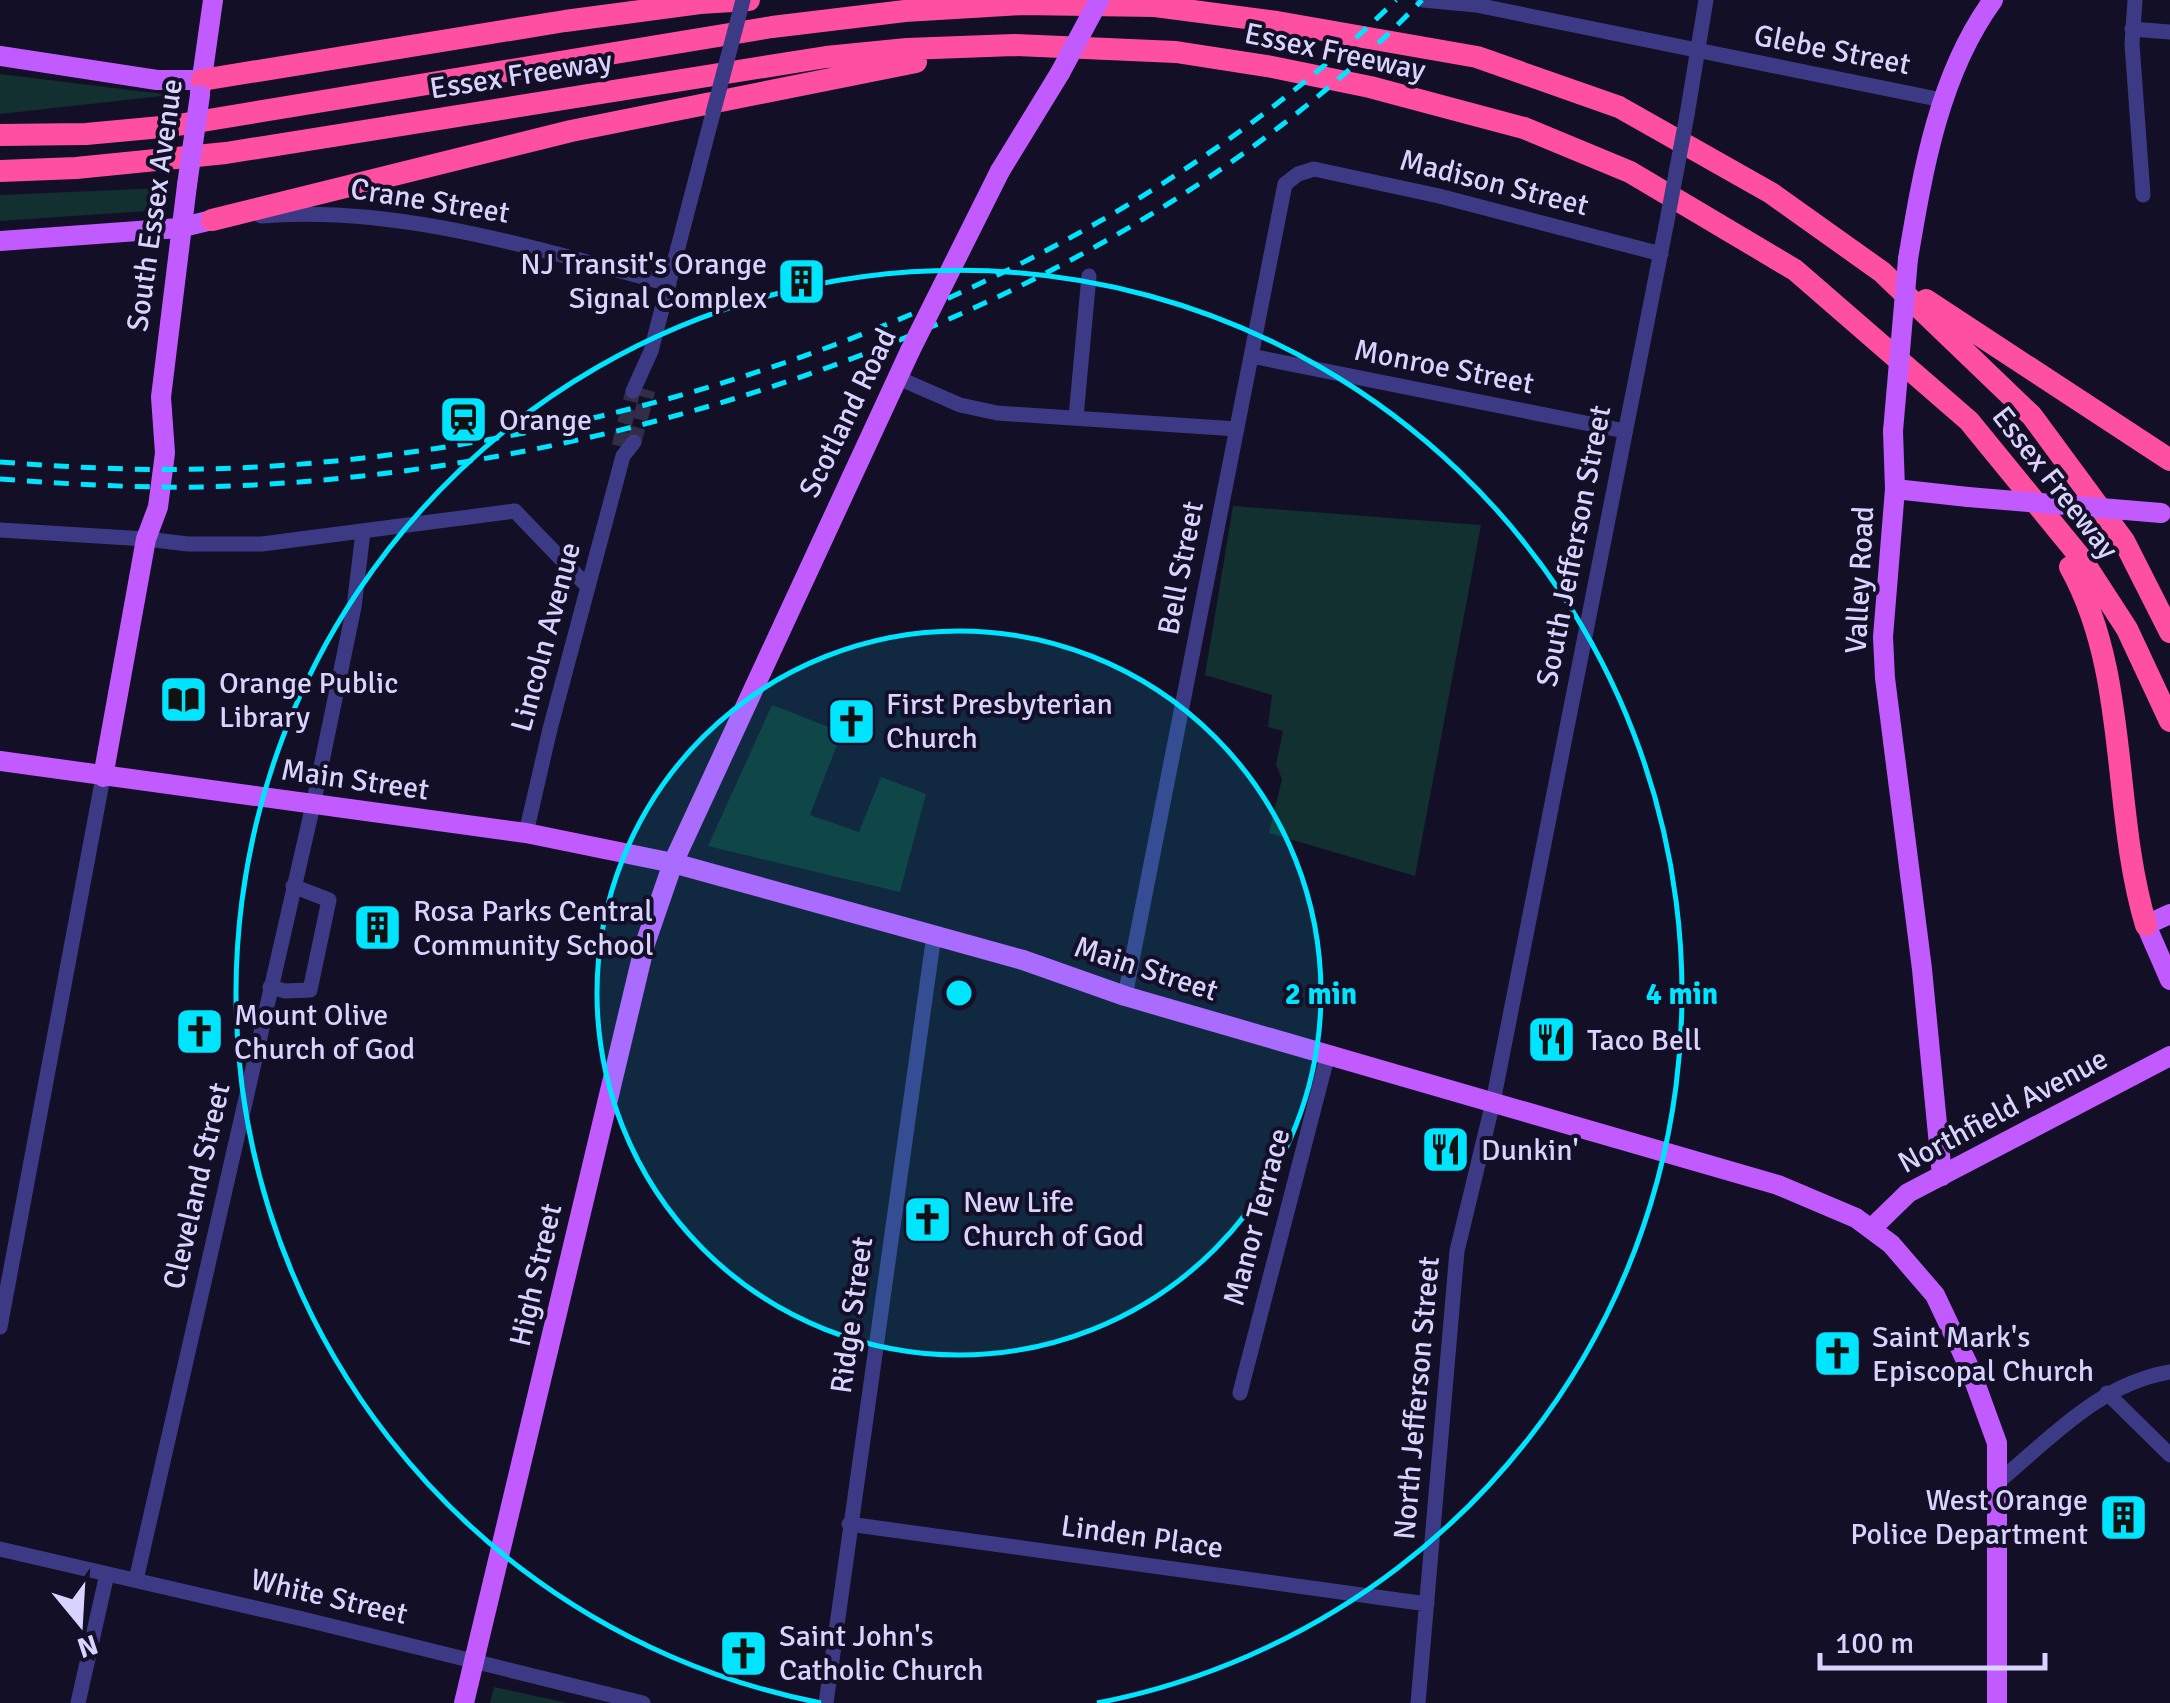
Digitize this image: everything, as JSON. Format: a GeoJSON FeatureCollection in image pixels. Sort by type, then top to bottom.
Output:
{"type":"FeatureCollection","features":[{"type":"Feature","properties":{"kind":"highway"},"geometry":{"type":"LineString","coordinates":[[201,87],[565,21],[746,0]]}},
{"type":"Feature","properties":{"kind":"highway"},"geometry":{"type":"LineString","coordinates":[[1099,0],[1156,6]]}},
{"type":"Feature","properties":{"kind":"highway","name":"Essex Freeway"},"geometry":{"type":"LineString","coordinates":[[0,135],[86,134],[172,126],[772,27],[1022,4],[1156,6],[1277,22],[1478,58],[1620,107],[1772,193],[1882,272],[2032,416],[2124,541],[2170,632]]}},
{"type":"Feature","properties":{"kind":"highway"},"geometry":{"type":"LineString","coordinates":[[212,220],[571,131],[797,84],[1014,45]]}},
{"type":"Feature","properties":{"kind":"highway","name":"Essex Freeway"},"geometry":{"type":"LineString","coordinates":[[0,171],[76,168],[226,153],[826,57],[908,49],[1014,45],[1176,52],[1370,88],[1524,128],[1630,172],[1794,270],[1969,421],[2027,490],[2081,558],[2126,629],[2170,721]]}},
{"type":"Feature","properties":{"kind":"highway"},"geometry":{"type":"LineString","coordinates":[[1882,272],[2004,348],[2170,460]]}},
{"type":"Feature","properties":{"kind":"highway"},"geometry":{"type":"LineString","coordinates":[[2027,490],[2085,594],[2090,610],[2117,745],[2131,870],[2146,925]]}},
{"type":"Feature","properties":{"kind":"main road","name":"South Essex Avenue"},"geometry":{"type":"LineString","coordinates":[[103,777],[146,538],[158,508],[165,453],[160,419],[179,228],[213,0]]}},
{"type":"Feature","properties":{"kind":"main road","name":"Scotland Road"},"geometry":{"type":"LineString","coordinates":[[673,862],[896,377],[1000,172],[1099,0]]}},
{"type":"Feature","properties":{"kind":"main road","name":"Valley Road"},"geometry":{"type":"LineString","coordinates":[[1942,1176],[1922,969],[1885,678],[1884,612],[1894,489],[1893,431],[1908,259],[1917,204],[1942,100],[1962,54],[1993,0]]}},
{"type":"Feature","properties":{"kind":"main road"},"geometry":{"type":"LineString","coordinates":[[0,56],[201,87]]}},
{"type":"Feature","properties":{"kind":"main road","name":"Crane Street"},"geometry":{"type":"LineString","coordinates":[[0,241],[179,228],[212,220]]}},
{"type":"Feature","properties":{"kind":"main road"},"geometry":{"type":"LineString","coordinates":[[1894,489],[2166,514]]}},
{"type":"Feature","properties":{"kind":"main road","name":"Main Street"},"geometry":{"type":"LineString","coordinates":[[0,761],[526,833],[673,862],[1022,960],[1125,996],[1778,1185],[1872,1228],[1911,1264],[1936,1295],[1970,1369],[1997,1443],[1998,1703]]}},
{"type":"Feature","properties":{"kind":"main road","name":"High Street"},"geometry":{"type":"LineString","coordinates":[[464,1703],[645,944],[673,862]]}},
{"type":"Feature","properties":{"kind":"main road"},"geometry":{"type":"LineString","coordinates":[[2170,914],[2146,925],[2170,980]]}},
{"type":"Feature","properties":{"kind":"main road","name":"Northfield Avenue"},"geometry":{"type":"LineString","coordinates":[[1872,1228],[1908,1193],[2170,1056]]}},
{"type":"Feature","properties":{"kind":"street"},"geometry":{"type":"LineString","coordinates":[[641,390],[746,0]]}},
{"type":"Feature","properties":{"kind":"street","name":"Glebe Street"},"geometry":{"type":"LineString","coordinates":[[1423,0],[1468,3],[1942,100]]}},
{"type":"Feature","properties":{"kind":"street","name":"South Jefferson Street"},"geometry":{"type":"LineString","coordinates":[[1492,1102],[1661,254],[1706,0]]}},
{"type":"Feature","properties":{"kind":"street"},"geometry":{"type":"LineString","coordinates":[[2135,0],[2132,29],[2144,195]]}},
{"type":"Feature","properties":{"kind":"street"},"geometry":{"type":"LineString","coordinates":[[2132,29],[2170,32]]}},
{"type":"Feature","properties":{"kind":"street","name":"Madison Street"},"geometry":{"type":"LineString","coordinates":[[1314,169],[1439,196],[1661,254]]}},
{"type":"Feature","properties":{"kind":"street","name":"Bell Street"},"geometry":{"type":"LineString","coordinates":[[1125,996],[1285,184],[1314,169]]}},
{"type":"Feature","properties":{"kind":"street","name":"Crane Street"},"geometry":{"type":"LineString","coordinates":[[212,220],[306,214],[413,224],[471,233],[668,284]]}},
{"type":"Feature","properties":{"kind":"street"},"geometry":{"type":"LineString","coordinates":[[1076,417],[1089,276]]}},
{"type":"Feature","properties":{"kind":"street","name":"Monroe Street"},"geometry":{"type":"LineString","coordinates":[[1251,356],[1625,431]]}},
{"type":"Feature","properties":{"kind":"street"},"geometry":{"type":"LineString","coordinates":[[896,377],[960,404],[996,413],[1237,429]]}},
{"type":"Feature","properties":{"kind":"street","name":"Lincoln Avenue"},"geometry":{"type":"LineString","coordinates":[[526,833],[625,448]]}},
{"type":"Feature","properties":{"kind":"street"},"geometry":{"type":"LineString","coordinates":[[0,530],[188,544],[262,544],[515,511],[588,587]]}},
{"type":"Feature","properties":{"kind":"street","name":"Cleveland Street"},"geometry":{"type":"LineString","coordinates":[[136,1580],[313,804],[354,607],[363,532]]}},
{"type":"Feature","properties":{"kind":"street"},"geometry":{"type":"LineString","coordinates":[[0,1327],[103,777]]}},
{"type":"Feature","properties":{"kind":"street"},"geometry":{"type":"LineString","coordinates":[[270,987],[310,990],[330,900],[292,886]]}},
{"type":"Feature","properties":{"kind":"street","name":"Ridge Street"},"geometry":{"type":"LineString","coordinates":[[826,1703],[934,935]]}},
{"type":"Feature","properties":{"kind":"street","name":"Manor Terrace"},"geometry":{"type":"LineString","coordinates":[[1240,1393],[1328,1054]]}},
{"type":"Feature","properties":{"kind":"street","name":"North Jefferson Street"},"geometry":{"type":"LineString","coordinates":[[1418,1703],[1456,1250],[1492,1102]]}},
{"type":"Feature","properties":{"kind":"street"},"geometry":{"type":"LineString","coordinates":[[1997,1483],[2107,1393],[2142,1377],[2170,1372]]}},
{"type":"Feature","properties":{"kind":"street"},"geometry":{"type":"LineString","coordinates":[[2107,1393],[2170,1455]]}},
{"type":"Feature","properties":{"kind":"street","name":"Linden Place"},"geometry":{"type":"LineString","coordinates":[[849,1524],[1426,1604]]}},
{"type":"Feature","properties":{"kind":"street","name":"White Street"},"geometry":{"type":"LineString","coordinates":[[0,1549],[643,1703]]}},
{"type":"Feature","properties":{"kind":"street"},"geometry":{"type":"LineString","coordinates":[[78,1703],[106,1574]]}},
{"type":"Feature","properties":{"kind":"green space"},"geometry":{"type":"Polygon","coordinates":[[[0,74],[171,95],[0,114],[0,74]]]}},
{"type":"Feature","properties":{"kind":"green space"},"geometry":{"type":"Polygon","coordinates":[[[163,188],[162,210],[0,221],[0,195],[163,188]]]}},
{"type":"Feature","properties":{"kind":"green space"},"geometry":{"type":"Polygon","coordinates":[[[1233,506],[1481,525],[1415,876],[1269,833],[1282,779],[1276,764],[1283,731],[1268,727],[1272,695],[1205,675],[1233,506]]]}},
{"type":"Feature","properties":{"kind":"green space"},"geometry":{"type":"Polygon","coordinates":[[[772,705],[842,732],[810,815],[859,832],[881,777],[926,794],[900,892],[708,846],[772,705]]]}},
{"type":"Feature","properties":{"kind":"green space"},"geometry":{"type":"Polygon","coordinates":[[[494,1687],[568,1703],[490,1703],[494,1687]]]}},
{"type":"Feature","properties":{"kind":"tunnel"},"geometry":{"type":"LineString","coordinates":[[634,442],[648,390]]}},
{"type":"Feature","properties":{"kind":"tunnel"},"geometry":{"type":"LineString","coordinates":[[619,446],[633,391]]}},
{"type":"Feature","properties":{"kind":"railway"},"geometry":{"type":"LineString","coordinates":[[0,462],[205,469],[363,458],[525,433],[686,394],[845,341],[998,275],[1143,196],[1276,104],[1396,0]]}},
{"type":"Feature","properties":{"kind":"railway"},"geometry":{"type":"LineString","coordinates":[[0,479],[202,487],[363,476],[529,450],[695,410],[859,356],[1017,288],[1165,205],[1302,110],[1422,0]]}},
{"type":"Feature","properties":{"kind":"place","name":"NJ Transit's Orange Signal Complex"},"geometry":{"type":"Point","coordinates":[802,281]}},
{"type":"Feature","properties":{"kind":"place","name":"Orange"},"geometry":{"type":"Point","coordinates":[464,420]}},
{"type":"Feature","properties":{"kind":"place","name":"Orange Public Library"},"geometry":{"type":"Point","coordinates":[184,700]}},
{"type":"Feature","properties":{"kind":"place","name":"First Presbyterian Church"},"geometry":{"type":"Point","coordinates":[851,721]}},
{"type":"Feature","properties":{"kind":"place","name":"Rosa Parks Central Community School"},"geometry":{"type":"Point","coordinates":[378,928]}},
{"type":"Feature","properties":{"kind":"place","name":"Mount Olive Church of God"},"geometry":{"type":"Point","coordinates":[199,1032]}},
{"type":"Feature","properties":{"kind":"place","name":"Taco Bell"},"geometry":{"type":"Point","coordinates":[1552,1040]}},
{"type":"Feature","properties":{"kind":"place","name":"Dunkin'"},"geometry":{"type":"Point","coordinates":[1446,1150]}},
{"type":"Feature","properties":{"kind":"place","name":"New Life Church of God"},"geometry":{"type":"Point","coordinates":[928,1219]}},
{"type":"Feature","properties":{"kind":"place","name":"Saint Mark's Episcopal Church"},"geometry":{"type":"Point","coordinates":[1837,1354]}},
{"type":"Feature","properties":{"kind":"place","name":"West Orange Police Department"},"geometry":{"type":"Point","coordinates":[2123,1517]}},
{"type":"Feature","properties":{"kind":"place","name":"Saint John's Catholic Church"},"geometry":{"type":"Point","coordinates":[744,1653]}}]}
